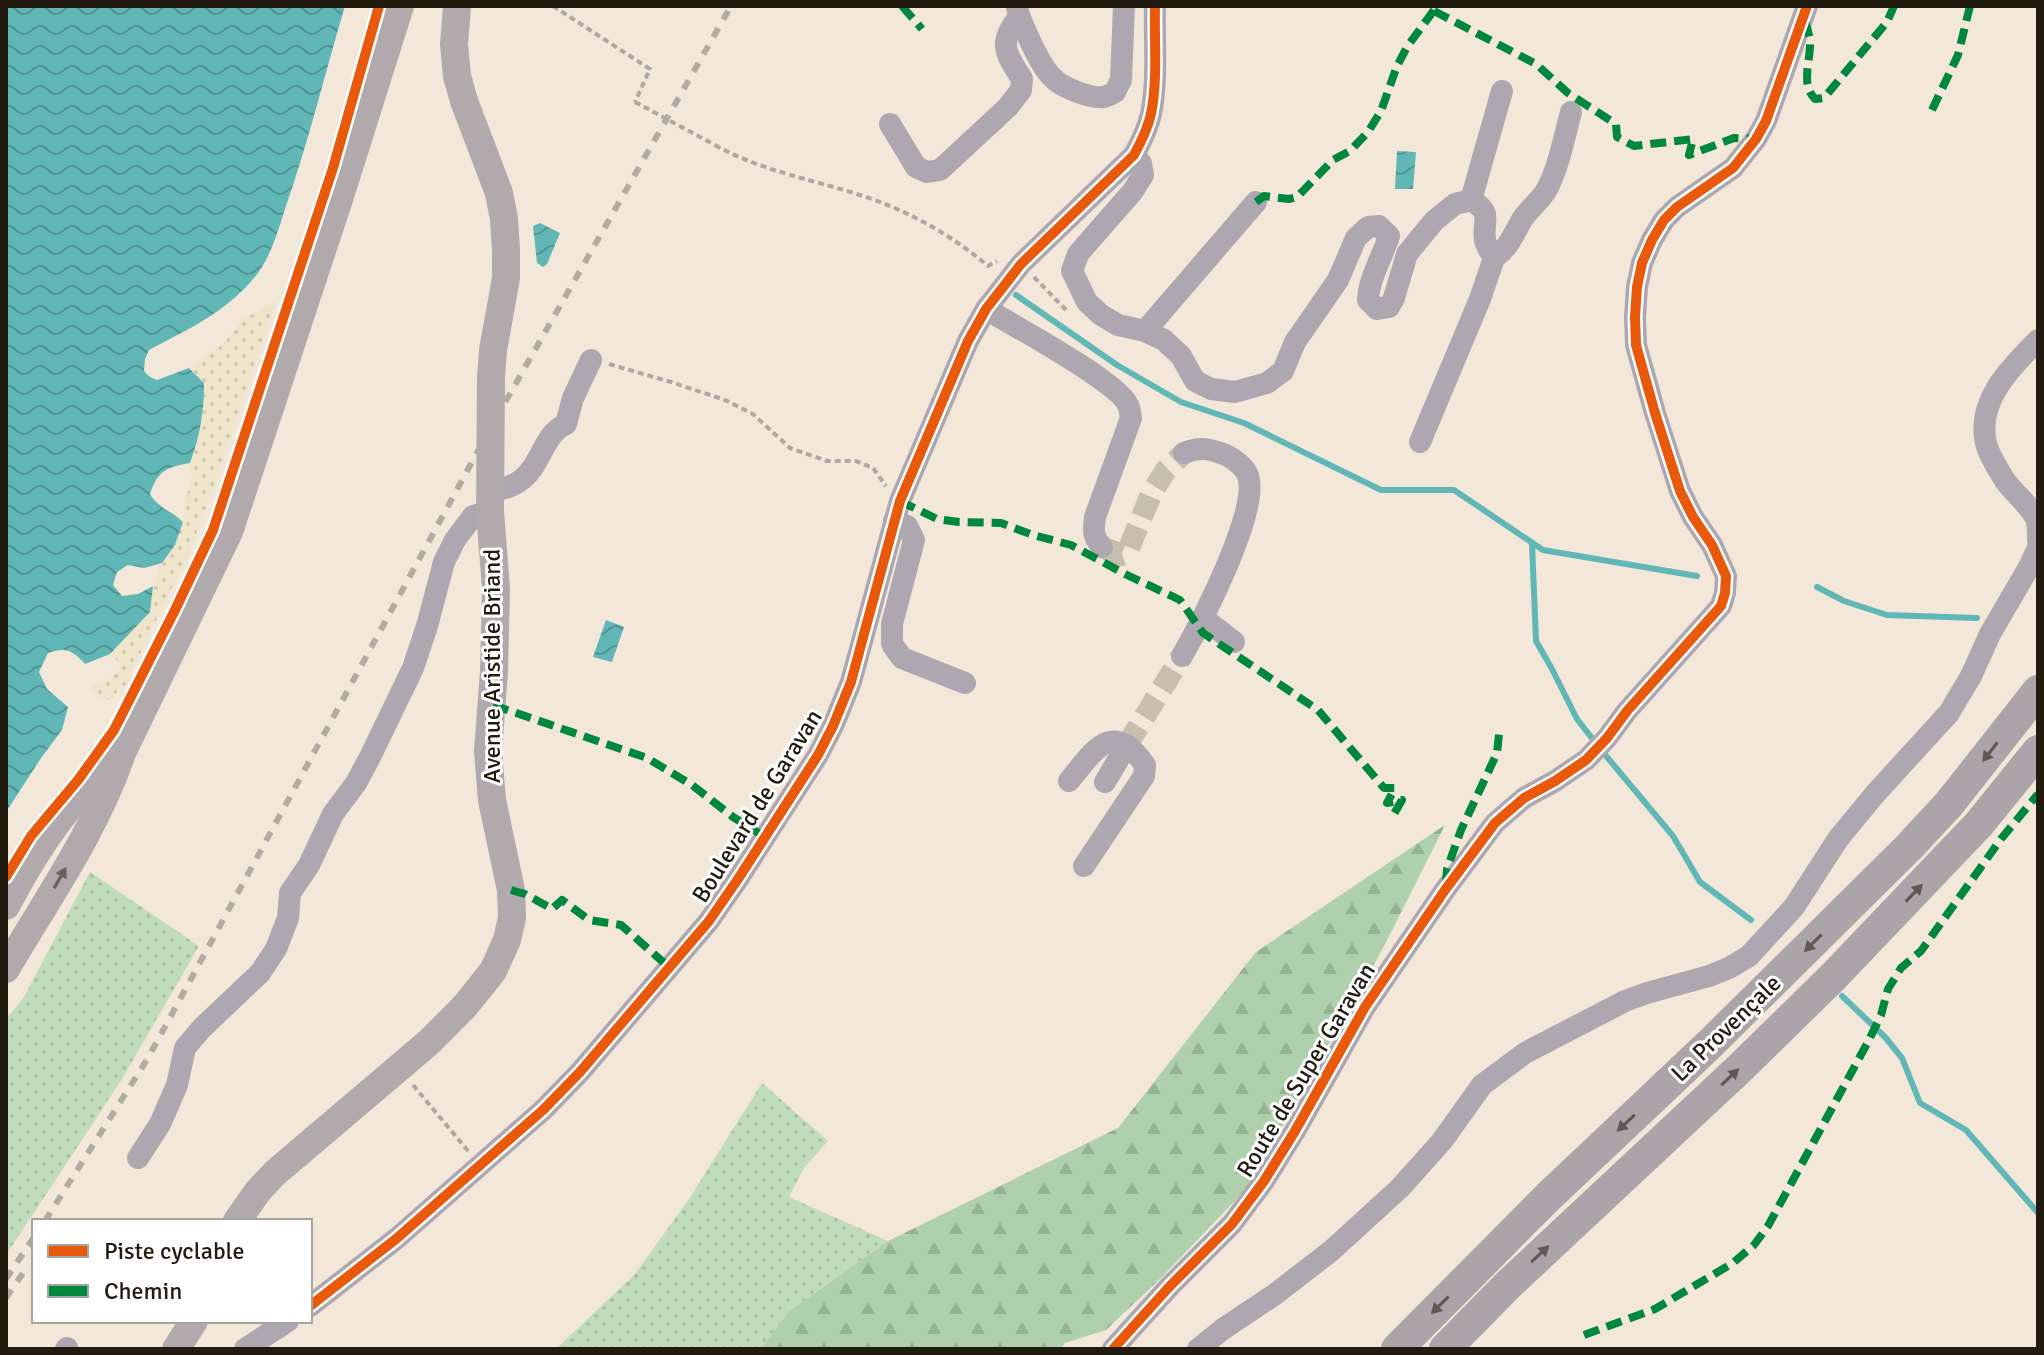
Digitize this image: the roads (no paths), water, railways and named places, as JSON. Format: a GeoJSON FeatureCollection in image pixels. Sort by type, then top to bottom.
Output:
{"type":"FeatureCollection","features":[{"type":"Feature","properties":{"kind":"highway","name":"La Provençale"},"geometry":{"type":"LineString","coordinates":[[1397,1349],[1528,1217],[1724,1031],[1909,847],[1949,804],[2038,691]]}},
{"type":"Feature","properties":{"kind":"highway","name":"La Provençale"},"geometry":{"type":"LineString","coordinates":[[1445,1349],[1509,1284],[1834,976],[1979,824],[2038,751]]}},
{"type":"Feature","properties":{"kind":"main road"},"geometry":{"type":"LineString","coordinates":[[6,969],[62,876],[112,782],[122,753],[229,532],[400,6]]}},
{"type":"Feature","properties":{"kind":"main road","name":"Avenue Aristide Briand"},"geometry":{"type":"LineString","coordinates":[[238,1219],[275,1173],[428,1043],[465,1006],[493,971],[507,940],[512,918],[511,890],[492,800],[488,751],[493,705],[496,589],[490,502],[491,377],[506,278],[504,219],[499,193],[457,76],[454,44],[457,6]]}},
{"type":"Feature","properties":{"kind":"main road"},"geometry":{"type":"LineString","coordinates":[[6,906],[54,826],[100,772],[122,753]]}},
{"type":"Feature","properties":{"kind":"main road"},"geometry":{"type":"LineString","coordinates":[[176,1349],[193,1323]]}},
{"type":"Feature","properties":{"kind":"street"},"geometry":{"type":"LineString","coordinates":[[1018,12],[1051,77],[1069,89],[1104,97],[1115,92],[1121,80],[1124,6]]}},
{"type":"Feature","properties":{"kind":"street","name":"Boulevard de Garavan"},"geometry":{"type":"LineString","coordinates":[[312,1305],[396,1239],[543,1110],[580,1072],[709,921],[738,879],[818,755],[844,701],[897,511],[968,341],[986,309],[1021,264],[1134,155],[1151,115],[1155,6]]}},
{"type":"Feature","properties":{"kind":"street","name":"Route de Super Garavan"},"geometry":{"type":"LineString","coordinates":[[1113,1349],[1232,1224],[1264,1181],[1365,1007],[1495,823],[1524,798],[1586,760],[1721,606],[1726,576],[1712,545],[1680,491],[1636,345],[1637,287],[1642,263],[1664,220],[1677,207],[1733,168],[1756,139],[1766,121],[1807,6]]}},
{"type":"Feature","properties":{"kind":"street"},"geometry":{"type":"LineString","coordinates":[[890,124],[916,167],[927,172],[940,170],[1008,107],[1021,90],[1022,79],[1005,52],[1006,39],[1018,12]]}},
{"type":"Feature","properties":{"kind":"street"},"geometry":{"type":"LineString","coordinates":[[1471,200],[1502,91]]}},
{"type":"Feature","properties":{"kind":"street"},"geometry":{"type":"LineString","coordinates":[[1420,442],[1494,258],[1511,242],[1525,216],[1546,192],[1571,112]]}},
{"type":"Feature","properties":{"kind":"street"},"geometry":{"type":"LineString","coordinates":[[1134,155],[1141,163],[1143,175],[1133,191],[1078,254],[1072,271],[1087,302],[1101,315],[1118,325],[1145,331],[1164,340],[1181,356],[1195,381],[1211,389],[1235,392],[1267,383],[1283,371],[1295,342],[1338,280],[1356,238],[1368,227],[1379,226],[1389,236],[1368,285],[1368,300],[1377,309],[1389,307],[1394,298],[1407,254],[1434,221],[1455,204],[1471,200],[1482,206],[1486,217],[1485,239],[1494,258]]}},
{"type":"Feature","properties":{"kind":"street"},"geometry":{"type":"LineString","coordinates":[[1145,331],[1256,202]]}},
{"type":"Feature","properties":{"kind":"street"},"geometry":{"type":"LineString","coordinates":[[986,309],[1093,374],[1116,391],[1128,405],[1131,418],[1095,517],[1095,539],[1102,547]]}},
{"type":"Feature","properties":{"kind":"street"},"geometry":{"type":"LineString","coordinates":[[2038,340],[2001,381],[1990,402],[1985,421],[1985,443],[1993,461],[2036,519],[2038,540]]}},
{"type":"Feature","properties":{"kind":"street"},"geometry":{"type":"LineString","coordinates":[[138,1158],[160,1124],[177,1085],[185,1048],[268,963],[285,927],[290,893],[309,865],[333,814],[356,783],[413,668],[444,562],[455,540],[473,516],[503,489],[523,480],[557,428],[566,424],[573,398],[591,360]]}},
{"type":"Feature","properties":{"kind":"street"},"geometry":{"type":"LineString","coordinates":[[1182,656],[1203,618],[1250,497],[1248,475],[1234,459],[1206,447],[1184,453]]}},
{"type":"Feature","properties":{"kind":"street"},"geometry":{"type":"LineString","coordinates":[[897,511],[914,540],[892,624],[892,644],[902,658],[965,683]]}},
{"type":"Feature","properties":{"kind":"street"},"geometry":{"type":"LineString","coordinates":[[1198,1349],[1331,1251],[1400,1188],[1442,1141],[1482,1085],[1525,1053],[1625,1001],[1709,976],[1749,956],[1794,907],[1848,828],[1949,713],[2038,548]]}},
{"type":"Feature","properties":{"kind":"street"},"geometry":{"type":"LineString","coordinates":[[1203,618],[1234,642]]}},
{"type":"Feature","properties":{"kind":"street"},"geometry":{"type":"LineString","coordinates":[[1069,781],[1099,746],[1108,741],[1127,745],[1145,765],[1144,776],[1084,866]]}},
{"type":"Feature","properties":{"kind":"street"},"geometry":{"type":"LineString","coordinates":[[1105,782],[1127,745]]}},
{"type":"Feature","properties":{"kind":"street"},"geometry":{"type":"LineString","coordinates":[[6,913],[31,926]]}},
{"type":"Feature","properties":{"kind":"street"},"geometry":{"type":"LineString","coordinates":[[245,1349],[285,1323]]}},
{"type":"Feature","properties":{"kind":"water"},"geometry":{"type":"Polygon","coordinates":[[[6,6],[345,6],[302,156],[265,262],[231,301],[149,350],[145,359],[144,371],[157,380],[189,368],[204,383],[201,424],[190,463],[164,471],[150,494],[183,522],[175,545],[162,563],[144,568],[128,565],[117,572],[113,585],[122,596],[138,594],[153,586],[150,612],[110,654],[85,664],[68,651],[48,653],[39,672],[47,689],[68,707],[62,730],[6,812],[6,6]]]}},
{"type":"Feature","properties":{"kind":"water"},"geometry":{"type":"Polygon","coordinates":[[[1397,151],[1416,152],[1413,189],[1395,189],[1397,151]]]}},
{"type":"Feature","properties":{"kind":"water"},"geometry":{"type":"Polygon","coordinates":[[[540,223],[560,233],[543,267],[537,263],[533,226],[540,223]]]}},
{"type":"Feature","properties":{"kind":"water"},"geometry":{"type":"Polygon","coordinates":[[[606,620],[624,627],[612,662],[593,657],[606,620]]]}},
{"type":"Feature","properties":{"kind":"waterway"},"geometry":{"type":"LineString","coordinates":[[1016,295],[1117,365],[1181,402],[1244,423],[1381,490],[1454,490],[1543,550],[1697,576]]}},
{"type":"Feature","properties":{"kind":"waterway"},"geometry":{"type":"LineString","coordinates":[[1532,543],[1536,641],[1577,719],[1595,742]]}},
{"type":"Feature","properties":{"kind":"waterway"},"geometry":{"type":"LineString","coordinates":[[1817,587],[1844,601],[1887,615],[1977,618]]}},
{"type":"Feature","properties":{"kind":"waterway"},"geometry":{"type":"LineString","coordinates":[[1602,751],[1673,836],[1700,882],[1751,920]]}},
{"type":"Feature","properties":{"kind":"waterway"},"geometry":{"type":"LineString","coordinates":[[1842,996],[1902,1058],[1920,1103],[1966,1130],[2038,1213]]}},
{"type":"Feature","properties":{"kind":"tunnel"},"geometry":{"type":"LineString","coordinates":[[1102,547],[1121,555],[1127,553],[1152,492],[1166,470],[1184,453]]}},
{"type":"Feature","properties":{"kind":"tunnel"},"geometry":{"type":"LineString","coordinates":[[1127,745],[1182,656]]}},
{"type":"Feature","properties":{"kind":"railway"},"geometry":{"type":"LineString","coordinates":[[46,1219],[148,1058],[491,427],[731,6]]}},
{"type":"Feature","properties":{"kind":"railway"},"geometry":{"type":"LineString","coordinates":[[6,1279],[32,1240]]}},
{"type":"Feature","properties":{"kind":"railway"},"geometry":{"type":"LineString","coordinates":[[6,1298],[23,1273]]}}]}
